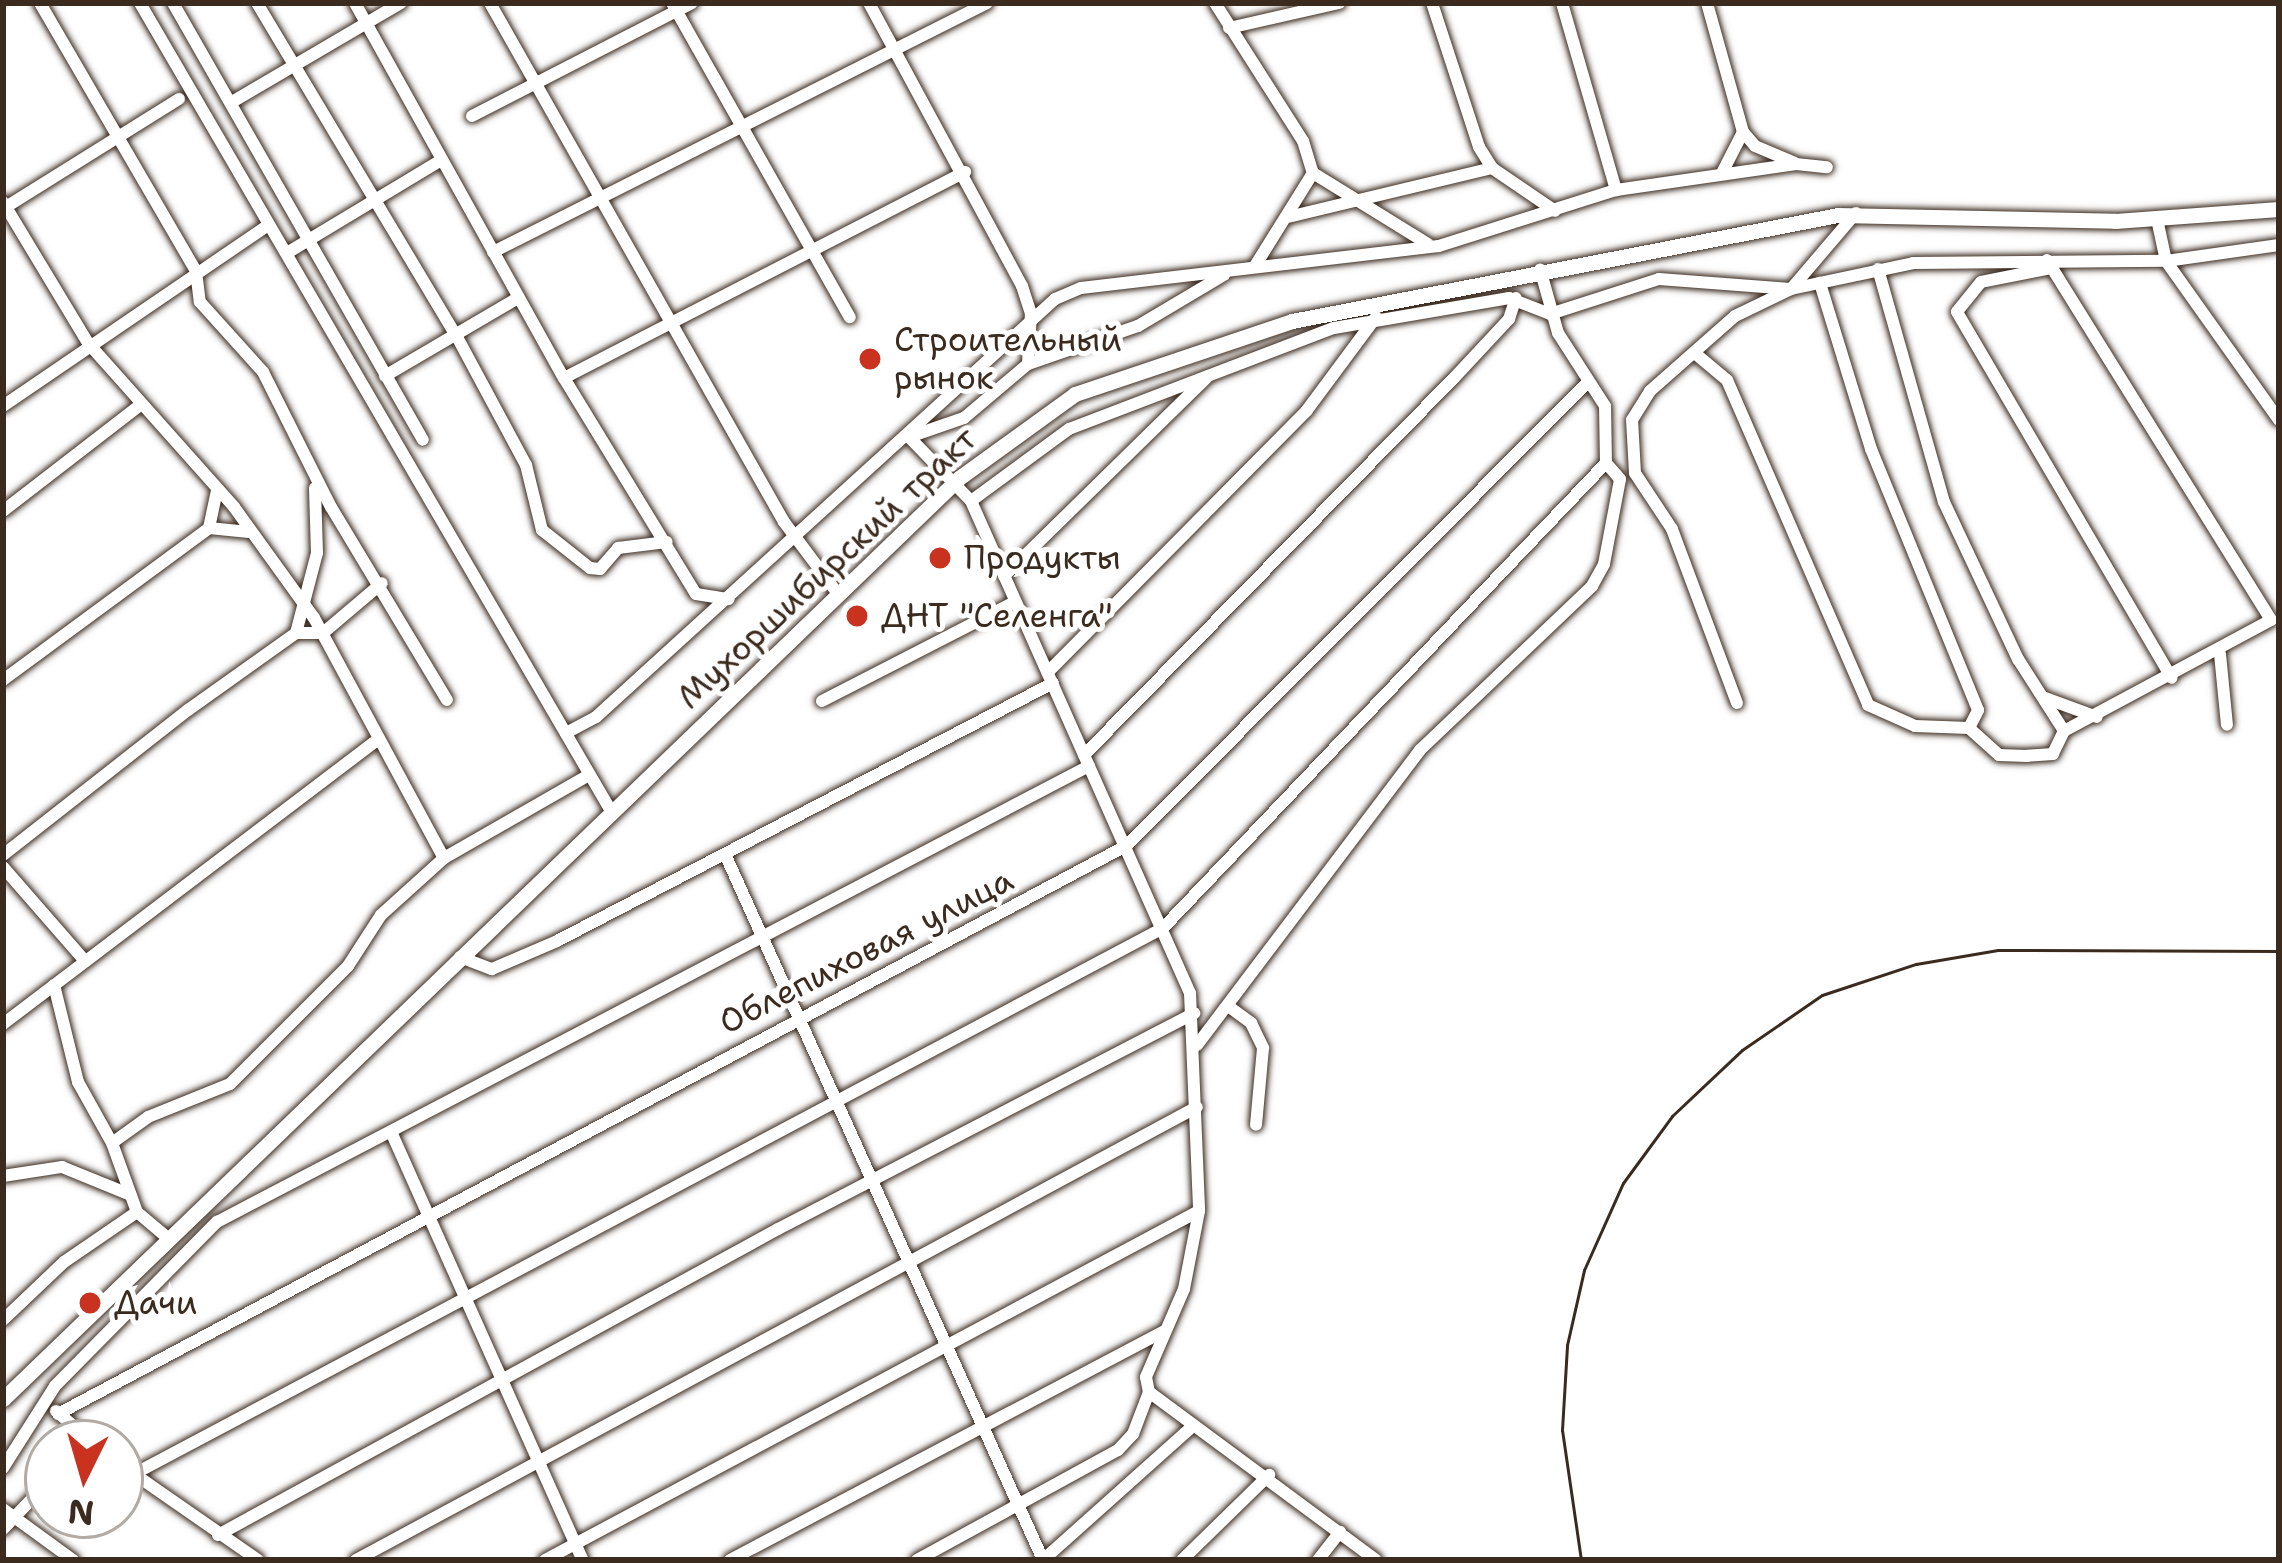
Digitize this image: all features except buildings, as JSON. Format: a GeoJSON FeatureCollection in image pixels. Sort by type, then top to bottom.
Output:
{"type":"FeatureCollection","features":[{"type":"Feature","properties":{"kind":"main road","name":"Мухоршибирский тракт"},"geometry":{"type":"LineString","coordinates":[[3,1399],[954,483],[1075,394],[1125,370],[1376,304],[1857,212],[2157,219],[2279,209]]}},
{"type":"Feature","properties":{"kind":"street"},"geometry":{"type":"LineString","coordinates":[[40,3],[196,271],[200,302],[263,372],[308,460],[447,700]]}},
{"type":"Feature","properties":{"kind":"street"},"geometry":{"type":"LineString","coordinates":[[140,3],[611,811]]}},
{"type":"Feature","properties":{"kind":"street"},"geometry":{"type":"LineString","coordinates":[[172,3],[423,440]]}},
{"type":"Feature","properties":{"kind":"street"},"geometry":{"type":"LineString","coordinates":[[257,3],[371,202],[456,335],[526,465],[542,530],[560,549],[600,568],[618,548],[668,542]]}},
{"type":"Feature","properties":{"kind":"street"},"geometry":{"type":"LineString","coordinates":[[355,3],[564,378],[696,594],[729,598]]}},
{"type":"Feature","properties":{"kind":"street"},"geometry":{"type":"LineString","coordinates":[[232,102],[401,3]]}},
{"type":"Feature","properties":{"kind":"street"},"geometry":{"type":"LineString","coordinates":[[490,3],[795,534],[838,594]]}},
{"type":"Feature","properties":{"kind":"street"},"geometry":{"type":"LineString","coordinates":[[472,116],[674,7],[692,3]]}},
{"type":"Feature","properties":{"kind":"street"},"geometry":{"type":"LineString","coordinates":[[869,3],[965,172],[1031,313],[1028,364]]}},
{"type":"Feature","properties":{"kind":"street"},"geometry":{"type":"LineString","coordinates":[[493,252],[987,3]]}},
{"type":"Feature","properties":{"kind":"street"},"geometry":{"type":"LineString","coordinates":[[1215,3],[1304,141],[1313,173],[1255,266]]}},
{"type":"Feature","properties":{"kind":"street"},"geometry":{"type":"LineString","coordinates":[[1229,28],[1339,3]]}},
{"type":"Feature","properties":{"kind":"street"},"geometry":{"type":"LineString","coordinates":[[1432,3],[1492,168],[1555,211]]}},
{"type":"Feature","properties":{"kind":"street"},"geometry":{"type":"LineString","coordinates":[[1562,3],[1616,190]]}},
{"type":"Feature","properties":{"kind":"street"},"geometry":{"type":"LineString","coordinates":[[1707,3],[1743,132],[1755,146],[1796,164]]}},
{"type":"Feature","properties":{"kind":"street"},"geometry":{"type":"LineString","coordinates":[[674,7],[850,317]]}},
{"type":"Feature","properties":{"kind":"street"},"geometry":{"type":"LineString","coordinates":[[178,99],[4,204],[88,343],[217,489],[323,632],[443,858]]}},
{"type":"Feature","properties":{"kind":"street"},"geometry":{"type":"LineString","coordinates":[[1722,174],[1743,132]]}},
{"type":"Feature","properties":{"kind":"street"},"geometry":{"type":"LineString","coordinates":[[287,253],[441,160]]}},
{"type":"Feature","properties":{"kind":"street"},"geometry":{"type":"LineString","coordinates":[[566,733],[596,717],[795,534],[909,437],[1031,313],[1081,288],[1439,246],[1616,190],[1796,164],[1827,167]]}},
{"type":"Feature","properties":{"kind":"street"},"geometry":{"type":"LineString","coordinates":[[1288,217],[1492,168]]}},
{"type":"Feature","properties":{"kind":"street"},"geometry":{"type":"LineString","coordinates":[[564,378],[670,319],[965,172]]}},
{"type":"Feature","properties":{"kind":"street"},"geometry":{"type":"LineString","coordinates":[[1313,173],[1362,198],[1400,233],[1439,246]]}},
{"type":"Feature","properties":{"kind":"street"},"geometry":{"type":"LineString","coordinates":[[1791,289],[1857,212]]}},
{"type":"Feature","properties":{"kind":"street"},"geometry":{"type":"LineString","coordinates":[[2157,219],[2166,261],[2279,420]]}},
{"type":"Feature","properties":{"kind":"street"},"geometry":{"type":"LineString","coordinates":[[3,406],[88,343],[268,225]]}},
{"type":"Feature","properties":{"kind":"street"},"geometry":{"type":"LineString","coordinates":[[1737,703],[1672,529],[1635,473],[1639,402],[1697,355],[1735,316],[1791,289],[1878,269],[2166,261],[2279,245]]}},
{"type":"Feature","properties":{"kind":"street"},"geometry":{"type":"LineString","coordinates":[[1697,355],[1727,380],[1868,705],[1915,726],[1969,728],[2000,754],[2054,754],[2064,731],[2220,654],[2272,620],[2049,264]]}},
{"type":"Feature","properties":{"kind":"street"},"geometry":{"type":"LineString","coordinates":[[2049,264],[1982,282],[1957,312],[2172,678]]}},
{"type":"Feature","properties":{"kind":"street"},"geometry":{"type":"LineString","coordinates":[[1540,269],[1550,314],[1586,384],[1605,406],[1606,463],[1620,478]]}},
{"type":"Feature","properties":{"kind":"street"},"geometry":{"type":"LineString","coordinates":[[1878,269],[1944,502],[2064,731]]}},
{"type":"Feature","properties":{"kind":"street"},"geometry":{"type":"LineString","coordinates":[[909,437],[964,418],[1028,364],[1138,326],[1228,273]]}},
{"type":"Feature","properties":{"kind":"street"},"geometry":{"type":"LineString","coordinates":[[971,501],[1069,429],[1334,328],[1516,298],[1550,314],[1659,279],[1791,289]]}},
{"type":"Feature","properties":{"kind":"street"},"geometry":{"type":"LineString","coordinates":[[1820,283],[1871,449],[1978,710],[1969,728]]}},
{"type":"Feature","properties":{"kind":"street"},"geometry":{"type":"LineString","coordinates":[[385,376],[518,298]]}},
{"type":"Feature","properties":{"kind":"street"},"geometry":{"type":"LineString","coordinates":[[3,1468],[46,1402],[217,1222],[392,1134],[1086,760],[1509,320],[1516,298]]}},
{"type":"Feature","properties":{"kind":"street"},"geometry":{"type":"LineString","coordinates":[[460,957],[492,969],[725,854],[1051,677],[1307,410],[1376,322],[1376,304]]}},
{"type":"Feature","properties":{"kind":"street"},"geometry":{"type":"LineString","coordinates":[[1004,576],[1209,375]]}},
{"type":"Feature","properties":{"kind":"street","name":"Облепиховая улица"},"geometry":{"type":"LineString","coordinates":[[58,1414],[1126,846],[1586,384]]}},
{"type":"Feature","properties":{"kind":"street"},"geometry":{"type":"LineString","coordinates":[[3,511],[140,405]]}},
{"type":"Feature","properties":{"kind":"street"},"geometry":{"type":"LineString","coordinates":[[909,437],[971,501],[1163,928],[1194,1013],[1199,1211],[1184,1289],[1146,1377],[1149,1392],[1118,1450],[916,1560]]}},
{"type":"Feature","properties":{"kind":"street"},"geometry":{"type":"LineString","coordinates":[[296,633],[320,528],[308,460]]}},
{"type":"Feature","properties":{"kind":"street"},"geometry":{"type":"LineString","coordinates":[[144,1469],[833,1099],[1163,928],[1606,463]]}},
{"type":"Feature","properties":{"kind":"street"},"geometry":{"type":"LineString","coordinates":[[1620,478],[1635,473]]}},
{"type":"Feature","properties":{"kind":"street"},"geometry":{"type":"LineString","coordinates":[[1197,1045],[1420,750],[1592,586],[1610,542],[1620,478]]}},
{"type":"Feature","properties":{"kind":"street"},"geometry":{"type":"LineString","coordinates":[[3,680],[209,528],[217,489]]}},
{"type":"Feature","properties":{"kind":"street"},"geometry":{"type":"LineString","coordinates":[[209,528],[249,532]]}},
{"type":"Feature","properties":{"kind":"street"},"geometry":{"type":"LineString","coordinates":[[3,855],[296,633],[323,632],[382,583]]}},
{"type":"Feature","properties":{"kind":"street"},"geometry":{"type":"LineString","coordinates":[[822,701],[1015,602]]}},
{"type":"Feature","properties":{"kind":"street"},"geometry":{"type":"LineString","coordinates":[[2220,654],[2227,724]]}},
{"type":"Feature","properties":{"kind":"street"},"geometry":{"type":"LineString","coordinates":[[2044,698],[2097,717]]}},
{"type":"Feature","properties":{"kind":"street"},"geometry":{"type":"LineString","coordinates":[[3,1024],[379,739]]}},
{"type":"Feature","properties":{"kind":"street"},"geometry":{"type":"LineString","coordinates":[[112,1143],[148,1117],[230,1084],[348,966],[381,915],[443,858],[589,775]]}},
{"type":"Feature","properties":{"kind":"street"},"geometry":{"type":"LineString","coordinates":[[725,854],[978,1429],[1043,1560],[1193,1426]]}},
{"type":"Feature","properties":{"kind":"street"},"geometry":{"type":"LineString","coordinates":[[3,867],[85,962]]}},
{"type":"Feature","properties":{"kind":"street"},"geometry":{"type":"LineString","coordinates":[[54,986],[77,1082],[112,1143],[136,1212],[166,1242],[169,1269]]}},
{"type":"Feature","properties":{"kind":"street"},"geometry":{"type":"LineString","coordinates":[[1228,1006],[1250,1023],[1263,1048],[1256,1125]]}},
{"type":"Feature","properties":{"kind":"street"},"geometry":{"type":"LineString","coordinates":[[218,1534],[868,1182],[1194,1013]]}},
{"type":"Feature","properties":{"kind":"street"},"geometry":{"type":"LineString","coordinates":[[356,1560],[1197,1107]]}},
{"type":"Feature","properties":{"kind":"street"},"geometry":{"type":"LineString","coordinates":[[392,1134],[584,1560]]}},
{"type":"Feature","properties":{"kind":"street"},"geometry":{"type":"LineString","coordinates":[[3,1176],[62,1167],[131,1196]]}},
{"type":"Feature","properties":{"kind":"street"},"geometry":{"type":"LineString","coordinates":[[545,1560],[1199,1211]]}},
{"type":"Feature","properties":{"kind":"street"},"geometry":{"type":"LineString","coordinates":[[3,1320],[64,1262],[136,1212]]}},
{"type":"Feature","properties":{"kind":"street"},"geometry":{"type":"LineString","coordinates":[[730,1560],[1166,1330]]}},
{"type":"Feature","properties":{"kind":"street"},"geometry":{"type":"LineString","coordinates":[[1149,1392],[1269,1475],[1376,1560]]}},
{"type":"Feature","properties":{"kind":"street"},"geometry":{"type":"LineString","coordinates":[[46,1402],[63,1419]]}},
{"type":"Feature","properties":{"kind":"street"},"geometry":{"type":"LineString","coordinates":[[1183,1560],[1269,1475]]}},
{"type":"Feature","properties":{"kind":"street"},"geometry":{"type":"LineString","coordinates":[[144,1481],[258,1560]]}},
{"type":"Feature","properties":{"kind":"street"},"geometry":{"type":"LineString","coordinates":[[3,1529],[9,1514],[74,1560]]}},
{"type":"Feature","properties":{"kind":"street"},"geometry":{"type":"LineString","coordinates":[[1318,1560],[1340,1532]]}},
{"type":"Feature","properties":{"kind":"railway"},"geometry":{"type":"LineString","coordinates":[[1581,1560],[1562,1430],[1567,1345],[1584,1270],[1623,1183],[1672,1116],[1742,1050],[1822,995],[1916,964],[1998,950],[2279,951]]}},
{"type":"Feature","properties":{"kind":"place","name":"Строительный рынок"},"geometry":{"type":"Point","coordinates":[870,359]}},
{"type":"Feature","properties":{"kind":"place","name":"Продукты"},"geometry":{"type":"Point","coordinates":[940,558]}},
{"type":"Feature","properties":{"kind":"place","name":"ДНТ \"Селенга\""},"geometry":{"type":"Point","coordinates":[857,616]}},
{"type":"Feature","properties":{"kind":"place","name":"Дачи"},"geometry":{"type":"Point","coordinates":[90,1303]}}]}
